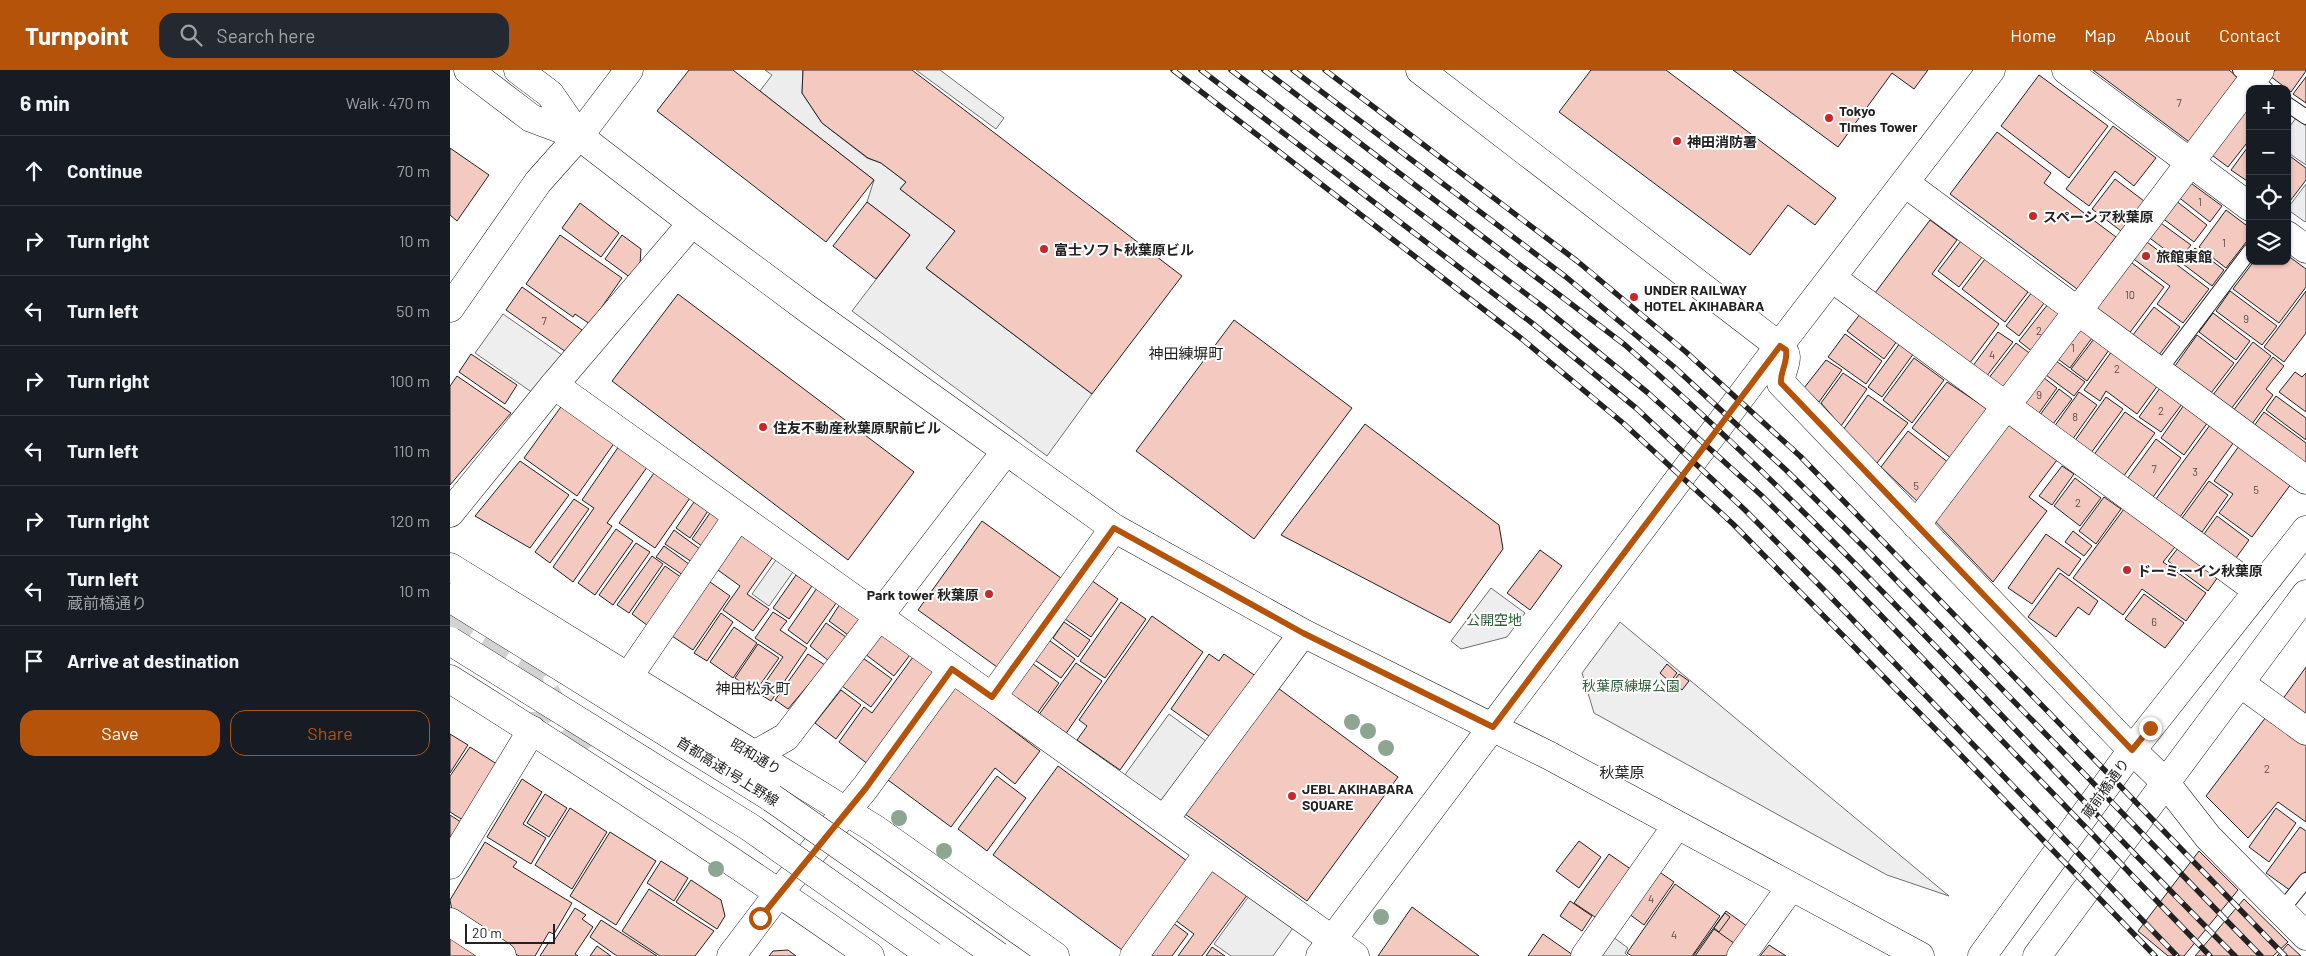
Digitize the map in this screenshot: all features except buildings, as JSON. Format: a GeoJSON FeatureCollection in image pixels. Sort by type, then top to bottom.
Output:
{"type":"FeatureCollection","features":[{"type":"Feature","properties":{"kind":"main road"},"geometry":{"type":"LineString","coordinates":[[468,70],[531,118],[579,136],[809,310],[1114,528],[1303,633],[1493,727],[1920,956]]}},
{"type":"Feature","properties":{"kind":"main road"},"geometry":{"type":"LineString","coordinates":[[518,70],[550,94],[579,136]]}},
{"type":"Feature","properties":{"kind":"main road"},"geometry":{"type":"LineString","coordinates":[[450,308],[538,182],[579,136],[629,70]]}},
{"type":"Feature","properties":{"kind":"main road"},"geometry":{"type":"LineString","coordinates":[[1420,70],[1786,350],[1787,358],[1780,375],[1781,383],[2132,750],[2165,782],[2208,837],[2306,936]]}},
{"type":"Feature","properties":{"kind":"main road"},"geometry":{"type":"LineString","coordinates":[[1326,948],[1780,346],[1992,70]]}},
{"type":"Feature","properties":{"kind":"main road"},"geometry":{"type":"LineString","coordinates":[[2066,70],[2246,204]]}},
{"type":"Feature","properties":{"kind":"main road"},"geometry":{"type":"LineString","coordinates":[[1916,525],[2255,77]]}},
{"type":"Feature","properties":{"kind":"main road"},"geometry":{"type":"LineString","coordinates":[[1904,183],[2306,480]]}},
{"type":"Feature","properties":{"kind":"main road"},"geometry":{"type":"LineString","coordinates":[[450,513],[554,385],[692,223]]}},
{"type":"Feature","properties":{"kind":"main road"},"geometry":{"type":"LineString","coordinates":[[2291,238],[2306,249]]}},
{"type":"Feature","properties":{"kind":"main road"},"geometry":{"type":"LineString","coordinates":[[1832,278],[2258,591]]}},
{"type":"Feature","properties":{"kind":"main road"},"geometry":{"type":"LineString","coordinates":[[554,385],[1209,852],[1326,948],[1355,956]]}},
{"type":"Feature","properties":{"kind":"main road"},"geometry":{"type":"LineString","coordinates":[[754,755],[786,737],[1006,451]]}},
{"type":"Feature","properties":{"kind":"main road"},"geometry":{"type":"LineString","coordinates":[[628,677],[738,516]]}},
{"type":"Feature","properties":{"kind":"main road"},"geometry":{"type":"LineString","coordinates":[[992,697],[1114,528]]}},
{"type":"Feature","properties":{"kind":"main road","name":"蔵前橋通り"},"geometry":{"type":"LineString","coordinates":[[1982,956],[2132,750],[2306,530]]}},
{"type":"Feature","properties":{"kind":"main road","name":"昭和通り"},"geometry":{"type":"LineString","coordinates":[[450,567],[847,811],[1055,956]]}},
{"type":"Feature","properties":{"kind":"main road"},"geometry":{"type":"LineString","coordinates":[[2037,956],[2306,594]]}},
{"type":"Feature","properties":{"kind":"main road","name":"首都高速1号上野線"},"geometry":{"type":"LineString","coordinates":[[450,598],[772,798],[998,956]]}},
{"type":"Feature","properties":{"kind":"main road"},"geometry":{"type":"LineString","coordinates":[[1164,820],[1303,633]]}},
{"type":"Feature","properties":{"kind":"main road"},"geometry":{"type":"LineString","coordinates":[[450,642],[751,828],[932,956]]}},
{"type":"Feature","properties":{"kind":"main road"},"geometry":{"type":"LineString","coordinates":[[731,956],[778,894],[847,811],[952,669]]}},
{"type":"Feature","properties":{"kind":"main road"},"geometry":{"type":"LineString","coordinates":[[450,679],[532,730],[870,956]]}},
{"type":"Feature","properties":{"kind":"main road"},"geometry":{"type":"LineString","coordinates":[[2240,683],[2306,731]]}},
{"type":"Feature","properties":{"kind":"main road"},"geometry":{"type":"LineString","coordinates":[[450,865],[532,730]]}},
{"type":"Feature","properties":{"kind":"main road"},"geometry":{"type":"LineString","coordinates":[[1585,956],[1677,825]]}},
{"type":"Feature","properties":{"kind":"main road"},"geometry":{"type":"LineString","coordinates":[[1134,956],[1209,852]]}},
{"type":"Feature","properties":{"kind":"main road"},"geometry":{"type":"LineString","coordinates":[[1741,956],[1791,887]]}},
{"type":"Feature","properties":{"kind":"main road"},"geometry":{"type":"LineString","coordinates":[[450,922],[502,956]]}},
{"type":"Feature","properties":{"kind":"lane"},"geometry":{"type":"LineString","coordinates":[[2291,107],[2306,117]]}},
{"type":"Feature","properties":{"kind":"lane"},"geometry":{"type":"LineString","coordinates":[[2159,371],[2246,256]]}},
{"type":"Feature","properties":{"kind":"lane"},"geometry":{"type":"LineString","coordinates":[[2281,911],[2306,880]]}},
{"type":"Feature","properties":{"kind":"green space"},"geometry":{"type":"Polygon","coordinates":[[[503,314],[562,355],[533,393],[475,353],[503,314]]]}},
{"type":"Feature","properties":{"kind":"green space","name":"公開空地"},"geometry":{"type":"Polygon","coordinates":[[[1491,588],[1525,613],[1507,637],[1461,649],[1451,641],[1491,588]]]}},
{"type":"Feature","properties":{"kind":"green space","name":"秋葉原練塀公園"},"geometry":{"type":"Polygon","coordinates":[[[1620,622],[1949,896],[1887,875],[1594,713],[1582,673],[1620,622]]]}},
{"type":"Feature","properties":{"kind":"shaded area"},"geometry":{"type":"Polygon","coordinates":[[[765,70],[803,70],[802,93],[822,123],[867,158],[881,163],[906,182],[900,189],[955,231],[927,269],[1092,394],[1047,456],[852,311],[910,235],[867,202],[874,180],[760,91],[772,75],[765,70]]]}},
{"type":"Feature","properties":{"kind":"shaded area"},"geometry":{"type":"Polygon","coordinates":[[[916,70],[940,70],[1004,118],[996,129],[916,70]]]}},
{"type":"Feature","properties":{"kind":"shaded area"},"geometry":{"type":"Polygon","coordinates":[[[2296,118],[2306,126],[2306,165],[2291,155],[2291,125],[2296,118]]]}},
{"type":"Feature","properties":{"kind":"shaded area"},"geometry":{"type":"Polygon","coordinates":[[[2306,184],[2305,222],[2291,212],[2291,204],[2306,184]]]}},
{"type":"Feature","properties":{"kind":"shaded area"},"geometry":{"type":"Polygon","coordinates":[[[778,557],[795,569],[769,606],[752,594],[778,557]]]}},
{"type":"Feature","properties":{"kind":"shaded area"},"geometry":{"type":"Polygon","coordinates":[[[1169,714],[1210,744],[1166,806],[1124,776],[1169,714]]]}},
{"type":"Feature","properties":{"kind":"shaded area"},"geometry":{"type":"Polygon","coordinates":[[[1249,896],[1293,928],[1273,956],[1231,956],[1214,944],[1249,896]]]}},
{"type":"Feature","properties":{"kind":"shaded area"},"geometry":{"type":"Polygon","coordinates":[[[1613,937],[1628,948],[1625,953],[1628,956],[1599,956],[1613,937]]]}},
{"type":"Feature","properties":{"kind":"tunnel"},"geometry":{"type":"LineString","coordinates":[[450,615],[529,663],[589,768]]}},
{"type":"Feature","properties":{"kind":"tunnel"},"geometry":{"type":"LineString","coordinates":[[529,670],[532,730]]}},
{"type":"Feature","properties":{"kind":"railway"},"geometry":{"type":"LineString","coordinates":[[1173,70],[1522,339],[1623,423],[1733,524],[1951,745],[2155,956]]}},
{"type":"Feature","properties":{"kind":"railway"},"geometry":{"type":"LineString","coordinates":[[1201,70],[1532,323],[1636,408],[1745,510],[1825,591],[2177,956]]}},
{"type":"Feature","properties":{"kind":"railway"},"geometry":{"type":"LineString","coordinates":[[1231,70],[1542,306],[1648,393],[1761,495],[1840,573],[2210,956]]}},
{"type":"Feature","properties":{"kind":"railway"},"geometry":{"type":"LineString","coordinates":[[1264,70],[1625,345],[1705,417],[1860,568],[2235,956]]}},
{"type":"Feature","properties":{"kind":"railway"},"geometry":{"type":"LineString","coordinates":[[1293,70],[1566,277],[1673,366],[1786,470],[1866,549],[2261,956]]}},
{"type":"Feature","properties":{"kind":"railway"},"geometry":{"type":"LineString","coordinates":[[1325,70],[1577,261],[1686,352],[1800,456],[2285,956]]}},
{"type":"Feature","properties":{"kind":"place","name":"Tokyo Times Tower"},"geometry":{"type":"Point","coordinates":[1829,118]}},
{"type":"Feature","properties":{"kind":"place","name":"神田消防署"},"geometry":{"type":"Point","coordinates":[1677,141]}},
{"type":"Feature","properties":{"kind":"place","name":"スペーシア秋葉原"},"geometry":{"type":"Point","coordinates":[2033,216]}},
{"type":"Feature","properties":{"kind":"place","name":"富士ソフト秋葉原ビル"},"geometry":{"type":"Point","coordinates":[1044,249]}},
{"type":"Feature","properties":{"kind":"place","name":"旅館東館"},"geometry":{"type":"Point","coordinates":[2146,256]}},
{"type":"Feature","properties":{"kind":"place","name":"UNDER RAILWAY HOTEL AKIHABARA"},"geometry":{"type":"Point","coordinates":[1634,297]}},
{"type":"Feature","properties":{"kind":"place","name":"住友不動産秋葉原駅前ビル"},"geometry":{"type":"Point","coordinates":[763,427]}},
{"type":"Feature","properties":{"kind":"place","name":"ドーミーイン秋葉原"},"geometry":{"type":"Point","coordinates":[2127,570]}},
{"type":"Feature","properties":{"kind":"place","name":"Park tower 秋葉原"},"geometry":{"type":"Point","coordinates":[989,594]}},
{"type":"Feature","properties":{"kind":"place","name":"JEBL AKIHABARA SQUARE"},"geometry":{"type":"Point","coordinates":[1292,796]}},
{"type":"Feature","properties":{"kind":"district","name":"神田練塀町"},"geometry":{"type":"Point","coordinates":[1186,353]}},
{"type":"Feature","properties":{"kind":"district","name":"神田松永町"},"geometry":{"type":"Point","coordinates":[753,688]}},
{"type":"Feature","properties":{"kind":"district","name":"秋葉原"},"geometry":{"type":"Point","coordinates":[1622,772]}},
{"type":"Feature","properties":{"kind":"route"},"geometry":{"type":"LineString","coordinates":[[760,918],[866,788],[952,669],[992,697],[1114,528],[1303,633],[1493,727],[1780,346],[1786,350],[1787,358],[1780,375],[1781,383],[2132,750],[2150,728]]}}]}
